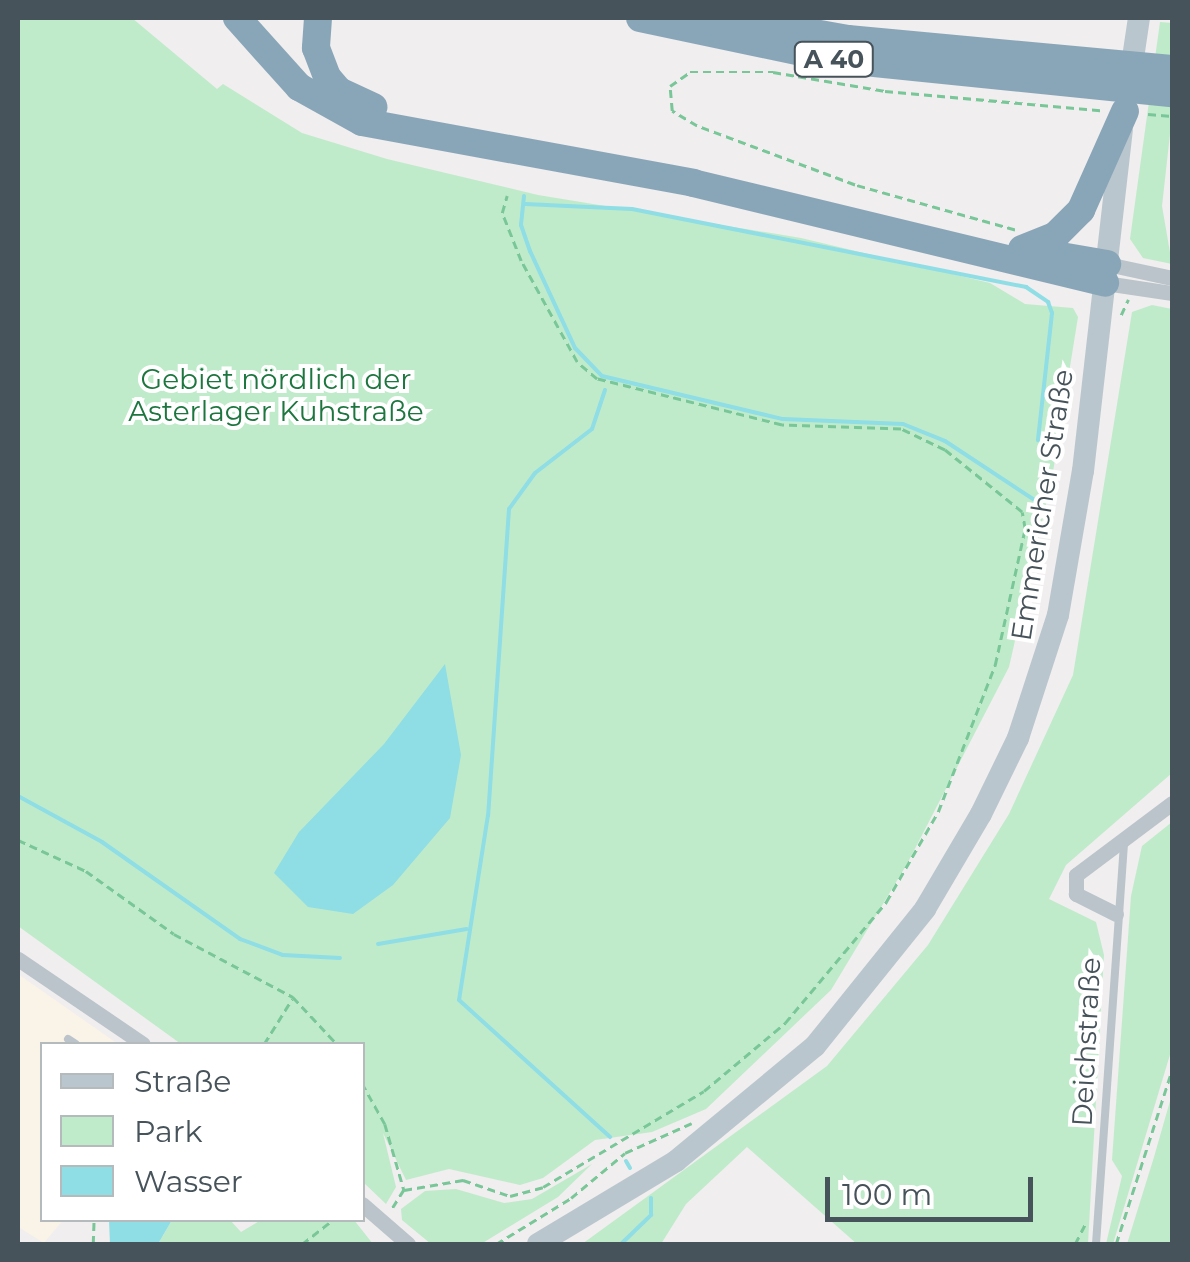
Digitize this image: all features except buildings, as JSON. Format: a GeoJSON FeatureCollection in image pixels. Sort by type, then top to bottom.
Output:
{"type":"FeatureCollection","features":[{"type":"Feature","properties":{"kind":"highway"},"geometry":{"type":"LineString","coordinates":[[236,18],[299,87],[362,122],[693,183],[1114,278]]}},
{"type":"Feature","properties":{"kind":"highway"},"geometry":{"type":"LineString","coordinates":[[318,18],[319,62],[339,91],[358,102],[1023,240],[1114,278]]}},
{"type":"Feature","properties":{"kind":"highway"},"geometry":{"type":"LineString","coordinates":[[640,18],[738,29]]}},
{"type":"Feature","properties":{"kind":"highway","name":"A 40"},"geometry":{"type":"LineString","coordinates":[[650,18],[848,39],[1065,84],[1172,93]]}},
{"type":"Feature","properties":{"kind":"highway","name":"A 40"},"geometry":{"type":"LineString","coordinates":[[1065,84],[1172,69]]}},
{"type":"Feature","properties":{"kind":"highway"},"geometry":{"type":"LineString","coordinates":[[1023,240],[1055,236],[1081,210],[1125,111]]}},
{"type":"Feature","properties":{"kind":"main road","name":"Emmericher Straße"},"geometry":{"type":"LineString","coordinates":[[538,1244],[676,1161],[802,1058],[869,986],[954,865],[1018,738],[1048,658],[1083,470],[1114,278],[1125,111],[1139,18]]}},
{"type":"Feature","properties":{"kind":"street"},"geometry":{"type":"LineString","coordinates":[[1114,278],[1172,278]]}},
{"type":"Feature","properties":{"kind":"street"},"geometry":{"type":"LineString","coordinates":[[1114,278],[1172,293]]}},
{"type":"Feature","properties":{"kind":"street"},"geometry":{"type":"LineString","coordinates":[[1116,914],[1084,901],[1074,883],[1172,803]]}},
{"type":"Feature","properties":{"kind":"street"},"geometry":{"type":"LineString","coordinates":[[18,959],[126,1040]]}},
{"type":"Feature","properties":{"kind":"street"},"geometry":{"type":"LineString","coordinates":[[365,1207],[408,1244]]}},
{"type":"Feature","properties":{"kind":"street"},"geometry":{"type":"LineString","coordinates":[[379,1222],[392,1244]]}},
{"type":"Feature","properties":{"kind":"lane","name":"Deichstraße"},"geometry":{"type":"LineString","coordinates":[[1096,1244],[1116,914],[1124,843]]}},
{"type":"Feature","properties":{"kind":"path"},"geometry":{"type":"LineString","coordinates":[[1023,240],[855,185],[697,126],[672,110],[670,86],[690,72],[1065,84]]}},
{"type":"Feature","properties":{"kind":"path"},"geometry":{"type":"LineString","coordinates":[[379,1222],[404,1190],[463,1180],[510,1196],[543,1188],[704,1091],[785,1024],[886,902],[938,812],[995,665],[1025,529],[1022,512],[912,432],[761,422],[597,380],[577,362],[521,261],[502,213],[507,196]]}},
{"type":"Feature","properties":{"kind":"path"},"geometry":{"type":"LineString","coordinates":[[1114,278],[1120,316]]}},
{"type":"Feature","properties":{"kind":"path"},"geometry":{"type":"LineString","coordinates":[[18,840],[86,871],[174,934],[293,997],[335,1042]]}},
{"type":"Feature","properties":{"kind":"path"},"geometry":{"type":"LineString","coordinates":[[265,1042],[293,997]]}},
{"type":"Feature","properties":{"kind":"path"},"geometry":{"type":"LineString","coordinates":[[1116,1244],[1172,1070]]}},
{"type":"Feature","properties":{"kind":"path"},"geometry":{"type":"LineString","coordinates":[[365,1088],[386,1124],[404,1190]]}},
{"type":"Feature","properties":{"kind":"path"},"geometry":{"type":"LineString","coordinates":[[496,1244],[645,1141],[706,1116]]}},
{"type":"Feature","properties":{"kind":"path"},"geometry":{"type":"LineString","coordinates":[[630,1137],[645,1141]]}},
{"type":"Feature","properties":{"kind":"path"},"geometry":{"type":"LineString","coordinates":[[302,1244],[330,1222]]}},
{"type":"Feature","properties":{"kind":"shaded area"},"geometry":{"type":"Polygon","coordinates":[[[18,974],[115,1042],[40,1042],[40,1222],[61,1222],[44,1243],[18,1227],[18,974]]]}},
{"type":"Feature","properties":{"kind":"green space","name":"Gebiet nördlich der Asterlager Kuhstraße"},"geometry":{"type":"Polygon","coordinates":[[[18,18],[132,18],[217,89],[223,84],[302,133],[387,159],[538,195],[801,238],[990,283],[1025,304],[1073,308],[1078,317],[1052,478],[1009,667],[907,864],[831,990],[706,1109],[652,1132],[595,1140],[543,1178],[520,1185],[449,1169],[406,1180],[383,1133],[396,1187],[386,1204],[365,1184],[365,1042],[178,1042],[18,926],[18,18]]]}},
{"type":"Feature","properties":{"kind":"green space"},"geometry":{"type":"Polygon","coordinates":[[[1160,22],[1172,23],[1172,116],[1162,206],[1172,264],[1143,258],[1130,239],[1160,22]]]}},
{"type":"Feature","properties":{"kind":"green space"},"geometry":{"type":"Polygon","coordinates":[[[1152,305],[1172,309],[1172,773],[1066,865],[1049,899],[1096,922],[1104,955],[1088,1244],[857,1244],[747,1147],[686,1204],[661,1244],[582,1244],[827,1066],[928,945],[1009,814],[1073,675],[1132,312],[1152,305]]]}},
{"type":"Feature","properties":{"kind":"green space"},"geometry":{"type":"Polygon","coordinates":[[[1172,822],[1172,1048],[1113,1244],[1106,1244],[1122,1176],[1112,1160],[1131,896],[1142,846],[1172,822]]]}},
{"type":"Feature","properties":{"kind":"green space"},"geometry":{"type":"Polygon","coordinates":[[[1172,1094],[1172,1244],[1127,1244],[1154,1157],[1172,1094]]]}},
{"type":"Feature","properties":{"kind":"green space"},"geometry":{"type":"Polygon","coordinates":[[[592,1164],[558,1197],[481,1244],[431,1244],[402,1220],[401,1209],[425,1191],[456,1189],[504,1203],[532,1199],[592,1164]]]}},
{"type":"Feature","properties":{"kind":"green space"},"geometry":{"type":"Polygon","coordinates":[[[171,1222],[232,1222],[241,1232],[258,1222],[356,1222],[373,1244],[158,1244],[171,1222]]]}},
{"type":"Feature","properties":{"kind":"water"},"geometry":{"type":"Polygon","coordinates":[[[445,664],[461,755],[450,818],[393,885],[353,914],[308,907],[274,873],[299,832],[384,744],[445,664]]]}},
{"type":"Feature","properties":{"kind":"water"},"geometry":{"type":"Polygon","coordinates":[[[109,1222],[171,1222],[158,1244],[110,1244],[109,1222]]]}},
{"type":"Feature","properties":{"kind":"waterway"},"geometry":{"type":"LineString","coordinates":[[524,196],[521,225],[530,251],[575,348],[602,376],[783,419],[903,424],[945,441],[1039,503]]}},
{"type":"Feature","properties":{"kind":"waterway"},"geometry":{"type":"LineString","coordinates":[[525,204],[632,209],[1026,287],[1048,302],[1052,313],[1038,440]]}},
{"type":"Feature","properties":{"kind":"waterway"},"geometry":{"type":"LineString","coordinates":[[605,390],[592,429],[535,473],[509,509],[488,815],[459,1000],[610,1137]]}},
{"type":"Feature","properties":{"kind":"waterway"},"geometry":{"type":"LineString","coordinates":[[18,796],[102,842],[240,939],[283,955],[340,958]]}},
{"type":"Feature","properties":{"kind":"waterway"},"geometry":{"type":"LineString","coordinates":[[378,944],[467,929]]}},
{"type":"Feature","properties":{"kind":"waterway"},"geometry":{"type":"LineString","coordinates":[[626,1161],[630,1168]]}},
{"type":"Feature","properties":{"kind":"waterway"},"geometry":{"type":"LineString","coordinates":[[621,1244],[651,1215],[651,1198]]}}]}
